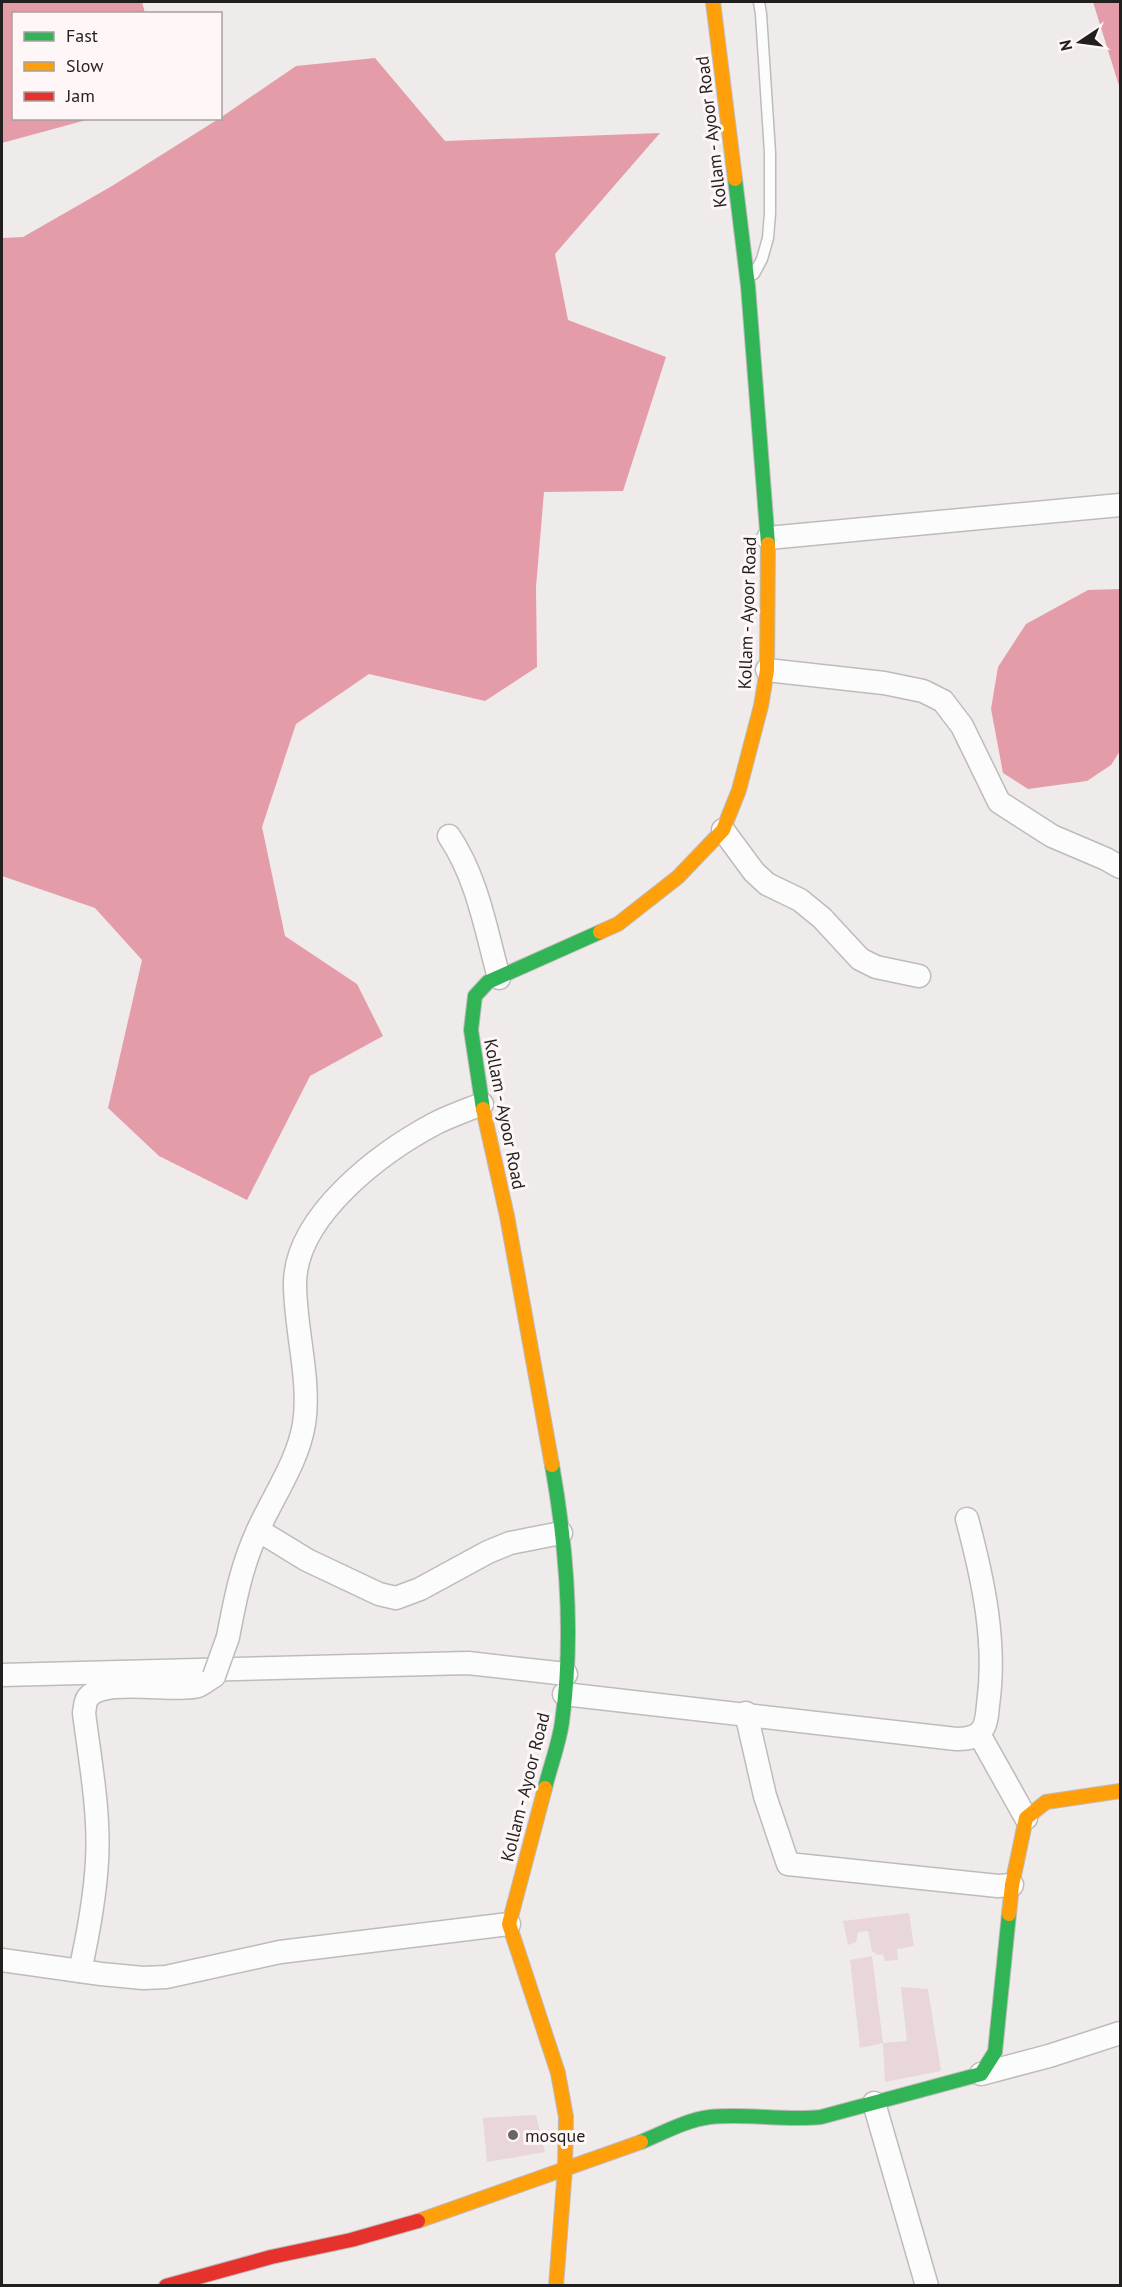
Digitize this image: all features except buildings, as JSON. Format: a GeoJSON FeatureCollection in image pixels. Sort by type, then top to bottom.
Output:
{"type":"FeatureCollection","features":[{"type":"Feature","properties":{"kind":"main road","name":"Kollam - Ayoor Road"},"geometry":{"type":"LineString","coordinates":[[509,1924],[562,1723],[569,1623],[557,1495],[507,1216],[482,1104],[471,1030],[472,1012],[475,996],[488,982],[618,924],[678,877],[723,830],[739,790],[761,706],[767,670],[768,538],[748,286],[714,8]]}},
{"type":"Feature","properties":{"kind":"main road"},"geometry":{"type":"LineString","coordinates":[[166,2286],[271,2257],[351,2240],[415,2222],[633,2145],[694,2120],[711,2116],[801,2119],[821,2117],[981,2074],[995,2052],[1012,1885],[1026,1818],[1046,1802],[1120,1791]]}},
{"type":"Feature","properties":{"kind":"main road"},"geometry":{"type":"LineString","coordinates":[[509,1924],[558,2073],[566,2117],[565,2168],[556,2286]]}},
{"type":"Feature","properties":{"kind":"street"},"geometry":{"type":"LineString","coordinates":[[768,538],[1120,505]]}},
{"type":"Feature","properties":{"kind":"street"},"geometry":{"type":"LineString","coordinates":[[767,670],[884,683],[922,691],[944,701],[962,726],[999,802],[1052,836],[1120,867]]}},
{"type":"Feature","properties":{"kind":"street"},"geometry":{"type":"LineString","coordinates":[[723,830],[754,872],[767,884],[800,900],[822,918],[860,958],[876,967],[919,976]]}},
{"type":"Feature","properties":{"kind":"street"},"geometry":{"type":"LineString","coordinates":[[449,836],[461,854],[472,879],[499,978]]}},
{"type":"Feature","properties":{"kind":"street"},"geometry":{"type":"LineString","coordinates":[[80,1971],[90,1925],[97,1861],[97,1824],[84,1713],[86,1700],[92,1694],[121,1686],[171,1688],[198,1686],[214,1676],[228,1637],[240,1580],[258,1530],[299,1445],[304,1423],[306,1399],[297,1324],[295,1281],[302,1245],[329,1203],[377,1161],[436,1123],[482,1104]]}},
{"type":"Feature","properties":{"kind":"street"},"geometry":{"type":"LineString","coordinates":[[2,1675],[468,1663],[565,1684],[746,1713],[964,1739],[979,1734],[985,1724],[991,1686],[987,1613],[967,1520]]}},
{"type":"Feature","properties":{"kind":"street"},"geometry":{"type":"LineString","coordinates":[[258,1530],[307,1560],[379,1594],[396,1598],[420,1589],[488,1552],[510,1543],[561,1533]]}},
{"type":"Feature","properties":{"kind":"street"},"geometry":{"type":"LineString","coordinates":[[746,1713],[765,1797],[788,1864],[998,1886],[1012,1885]]}},
{"type":"Feature","properties":{"kind":"street"},"geometry":{"type":"LineString","coordinates":[[979,1734],[1026,1818]]}},
{"type":"Feature","properties":{"kind":"street"},"geometry":{"type":"LineString","coordinates":[[2,1960],[143,1978],[166,1977],[280,1952],[509,1924]]}},
{"type":"Feature","properties":{"kind":"street"},"geometry":{"type":"LineString","coordinates":[[981,2074],[1049,2056],[1120,2033]]}},
{"type":"Feature","properties":{"kind":"street"},"geometry":{"type":"LineString","coordinates":[[874,2103],[927,2286]]}},
{"type":"Feature","properties":{"kind":"lane"},"geometry":{"type":"LineString","coordinates":[[748,286],[762,259],[768,238],[770,213],[770,153],[759,2]]}},
{"type":"Feature","properties":{"kind":"shaded area"},"geometry":{"type":"Polygon","coordinates":[[[2,2],[142,2],[145,12],[12,12],[12,120],[86,120],[2,143],[2,2]]]}},
{"type":"Feature","properties":{"kind":"shaded area"},"geometry":{"type":"Polygon","coordinates":[[[1093,2],[1120,2],[1120,89],[1093,2]]]}},
{"type":"Feature","properties":{"kind":"shaded area"},"geometry":{"type":"Polygon","coordinates":[[[375,58],[445,141],[660,133],[555,254],[568,320],[666,357],[623,491],[544,492],[536,587],[537,667],[485,701],[369,674],[296,724],[262,827],[285,936],[357,984],[383,1036],[310,1076],[247,1200],[159,1156],[108,1108],[142,960],[95,908],[2,876],[2,238],[23,237],[112,186],[217,120],[222,120],[222,117],[296,66],[375,58]]]}},
{"type":"Feature","properties":{"kind":"shaded area"},"geometry":{"type":"Polygon","coordinates":[[[1120,589],[1120,751],[1111,765],[1087,781],[1028,789],[1003,773],[991,709],[998,667],[1026,624],[1088,590],[1120,589]]]}},
{"type":"Feature","properties":{"kind":"traffic: fast"},"geometry":{"type":"LineString","coordinates":[[735,179],[748,286],[768,544]]}},
{"type":"Feature","properties":{"kind":"traffic: fast"},"geometry":{"type":"LineString","coordinates":[[483,1109],[471,1030],[475,996],[488,982],[600,932]]}},
{"type":"Feature","properties":{"kind":"traffic: fast"},"geometry":{"type":"LineString","coordinates":[[545,1788],[561,1730],[568,1658],[565,1561],[552,1465]]}},
{"type":"Feature","properties":{"kind":"traffic: fast"},"geometry":{"type":"LineString","coordinates":[[641,2142],[683,2124],[710,2117],[821,2117],[981,2074],[995,2052],[1009,1914]]}},
{"type":"Feature","properties":{"kind":"traffic: slow"},"geometry":{"type":"LineString","coordinates":[[713,2],[735,179]]}},
{"type":"Feature","properties":{"kind":"traffic: slow"},"geometry":{"type":"LineString","coordinates":[[600,932],[618,924],[678,877],[723,830],[739,790],[761,706],[767,670],[768,544]]}},
{"type":"Feature","properties":{"kind":"traffic: slow"},"geometry":{"type":"LineString","coordinates":[[483,1109],[507,1216],[552,1465]]}},
{"type":"Feature","properties":{"kind":"traffic: slow"},"geometry":{"type":"LineString","coordinates":[[545,1788],[509,1924],[558,2073],[566,2117],[565,2168],[556,2286]]}},
{"type":"Feature","properties":{"kind":"traffic: slow"},"geometry":{"type":"LineString","coordinates":[[1009,1914],[1012,1885],[1026,1818],[1046,1802],[1120,1791]]}},
{"type":"Feature","properties":{"kind":"traffic: slow"},"geometry":{"type":"LineString","coordinates":[[418,2221],[641,2142]]}},
{"type":"Feature","properties":{"kind":"traffic: jam"},"geometry":{"type":"LineString","coordinates":[[166,2286],[271,2257],[351,2240],[418,2221]]}},
{"type":"Feature","properties":{"kind":"place","name":"mosque"},"geometry":{"type":"Point","coordinates":[513,2135]}}]}
